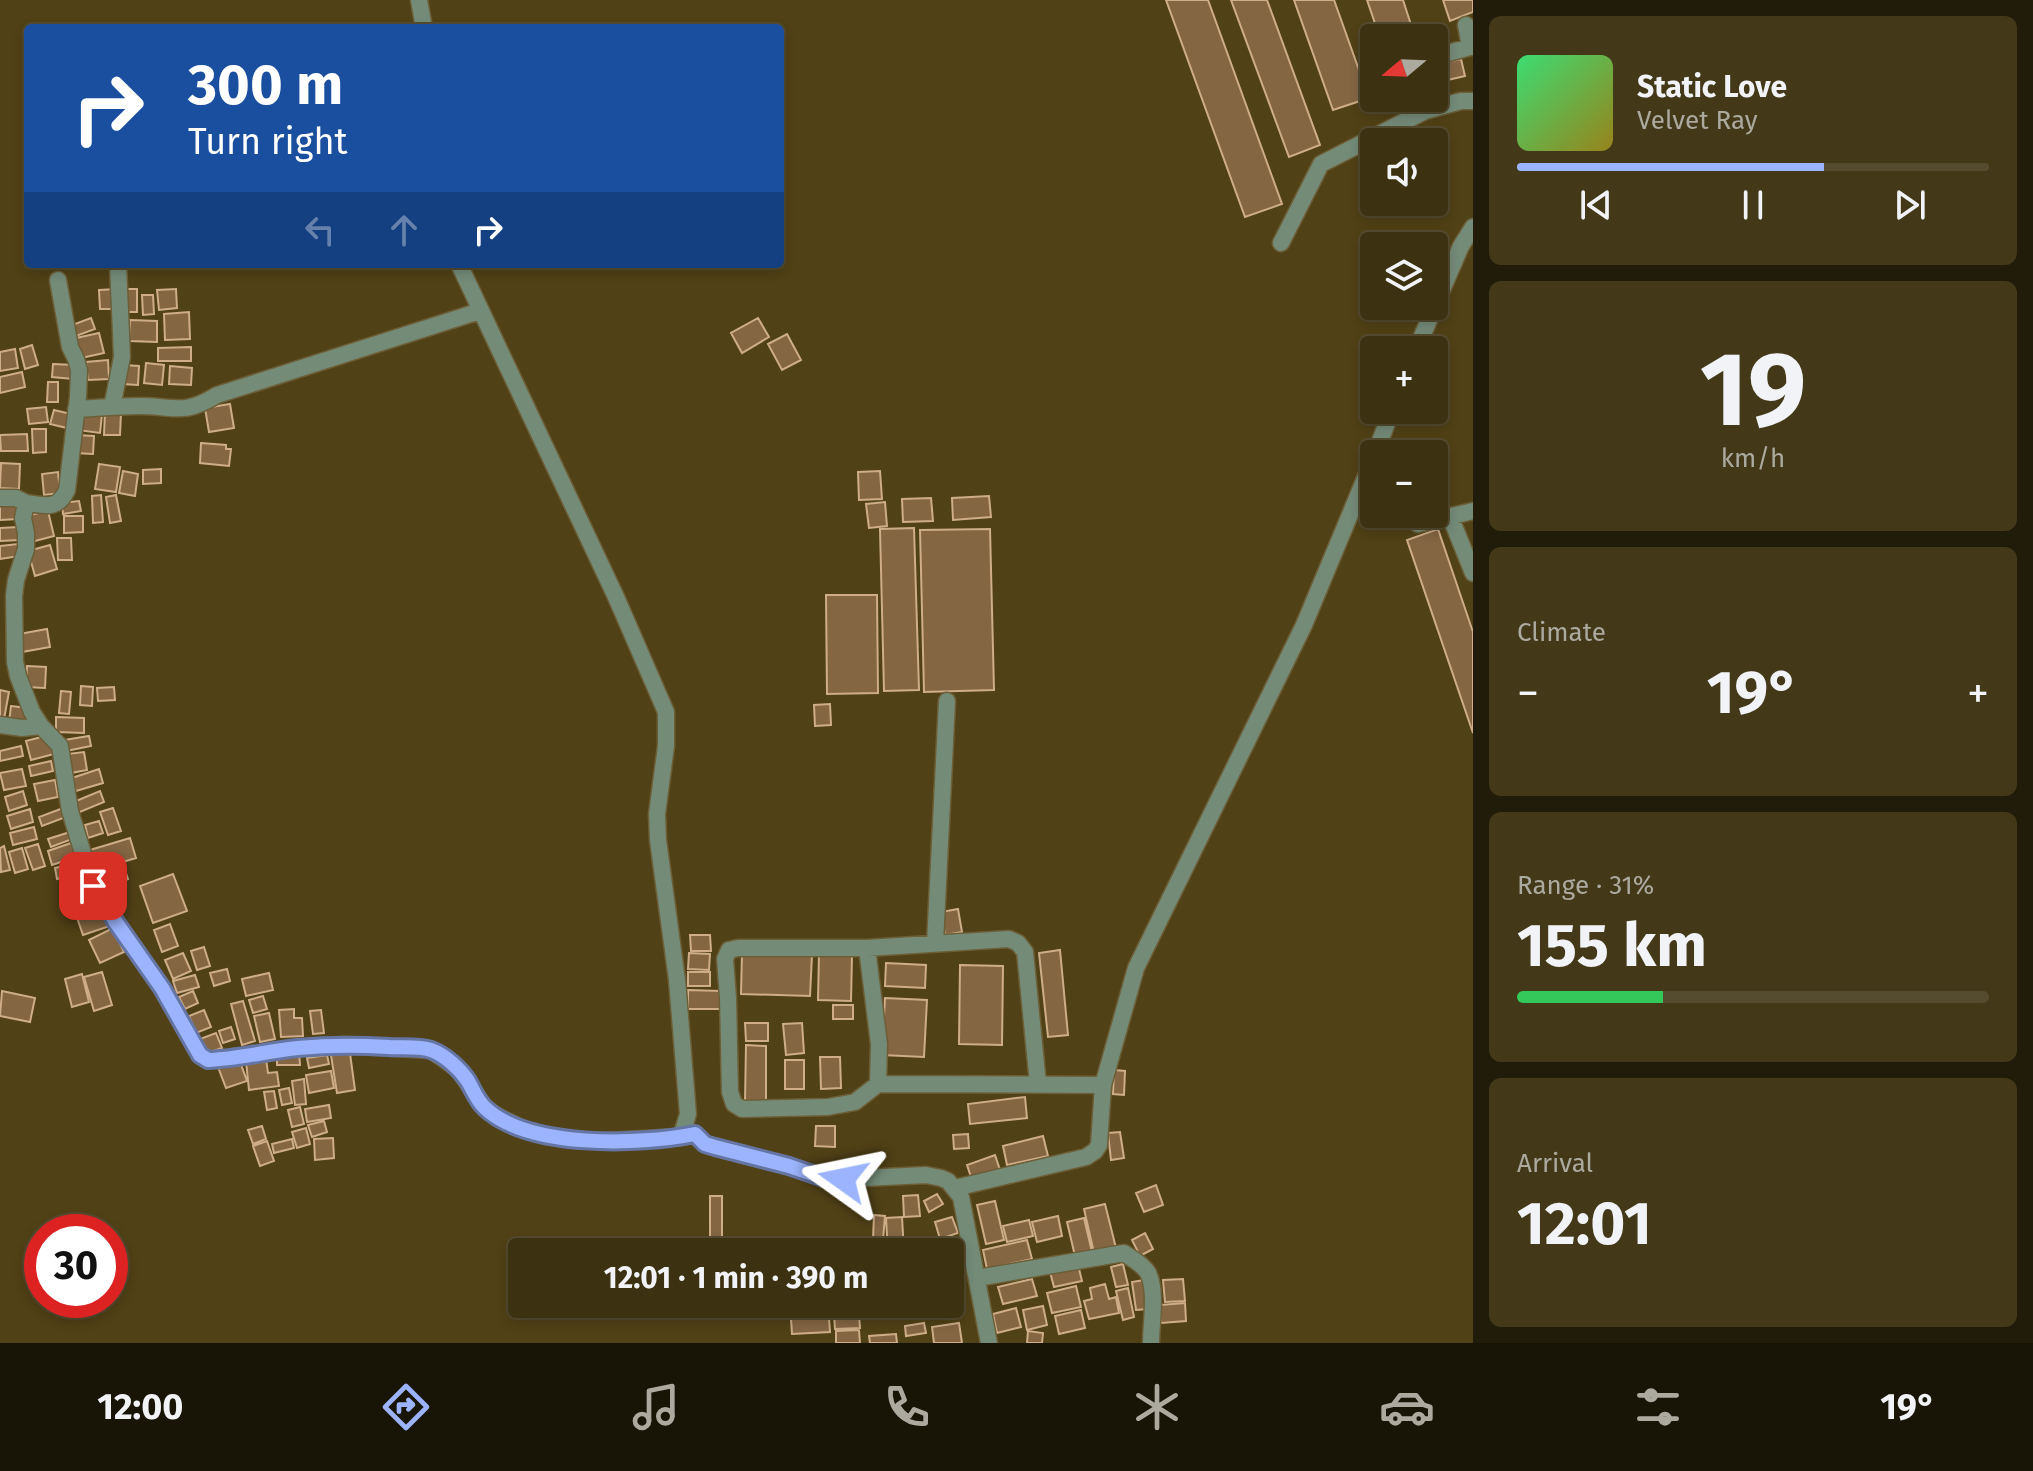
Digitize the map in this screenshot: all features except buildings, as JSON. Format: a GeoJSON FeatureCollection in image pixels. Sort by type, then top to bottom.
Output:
{"type":"FeatureCollection","features":[{"type":"Feature","properties":{"kind":"street"},"geometry":{"type":"LineString","coordinates":[[419,0],[423,24]]}},
{"type":"Feature","properties":{"kind":"street"},"geometry":{"type":"LineString","coordinates":[[1448,53],[1472,47],[1466,25]]}},
{"type":"Feature","properties":{"kind":"street"},"geometry":{"type":"LineString","coordinates":[[1281,243],[1321,164],[1425,111],[1461,101],[1473,101]]}},
{"type":"Feature","properties":{"kind":"street"},"geometry":{"type":"LineString","coordinates":[[1422,336],[1461,246],[1473,227]]}},
{"type":"Feature","properties":{"kind":"street"},"geometry":{"type":"LineString","coordinates":[[112,407],[122,357],[118,268]]}},
{"type":"Feature","properties":{"kind":"street"},"geometry":{"type":"LineString","coordinates":[[461,268],[616,597],[666,712],[666,746],[657,814],[677,980],[688,1114],[681,1137]]}},
{"type":"Feature","properties":{"kind":"street"},"geometry":{"type":"LineString","coordinates":[[0,498],[55,505],[62,501],[67,490],[79,370],[70,347],[58,280]]}},
{"type":"Feature","properties":{"kind":"street"},"geometry":{"type":"LineString","coordinates":[[76,409],[141,406],[178,410],[188,408],[217,395],[480,311]]}},
{"type":"Feature","properties":{"kind":"street"},"geometry":{"type":"LineString","coordinates":[[955,1188],[1086,1157],[1099,1145],[1103,1085],[1136,968],[1304,625],[1360,489]]}},
{"type":"Feature","properties":{"kind":"street"},"geometry":{"type":"LineString","coordinates":[[26,503],[23,518],[26,549],[14,596],[15,662],[24,695],[41,726],[60,746],[70,811],[93,886],[162,988],[200,1055],[208,1060],[343,1045],[431,1050],[458,1069],[484,1107],[523,1129],[546,1136],[608,1141],[695,1134],[705,1144],[826,1178],[926,1175],[948,1181],[961,1197],[989,1343]]}},
{"type":"Feature","properties":{"kind":"street"},"geometry":{"type":"LineString","coordinates":[[1473,511],[1450,516],[1473,573]]}},
{"type":"Feature","properties":{"kind":"street"},"geometry":{"type":"LineString","coordinates":[[935,944],[947,701]]}},
{"type":"Feature","properties":{"kind":"street"},"geometry":{"type":"LineString","coordinates":[[0,725],[22,728],[41,726]]}},
{"type":"Feature","properties":{"kind":"street"},"geometry":{"type":"LineString","coordinates":[[1038,1084],[1025,952],[1018,943],[1009,939],[867,948],[738,948],[729,950],[725,959],[730,1092],[734,1104],[742,1109],[828,1107],[855,1102],[878,1084],[1103,1085]]}},
{"type":"Feature","properties":{"kind":"street"},"geometry":{"type":"LineString","coordinates":[[867,948],[879,1044],[878,1084]]}},
{"type":"Feature","properties":{"kind":"street"},"geometry":{"type":"LineString","coordinates":[[977,1278],[1124,1253],[1149,1275],[1152,1288],[1151,1343]]}},
{"type":"Feature","properties":{"kind":"route"},"geometry":{"type":"LineString","coordinates":[[93,886],[162,988],[200,1055],[208,1060],[343,1045],[431,1050],[458,1069],[484,1107],[523,1129],[546,1136],[608,1141],[695,1134],[705,1144],[821,1177],[843,1179]]}}]}
